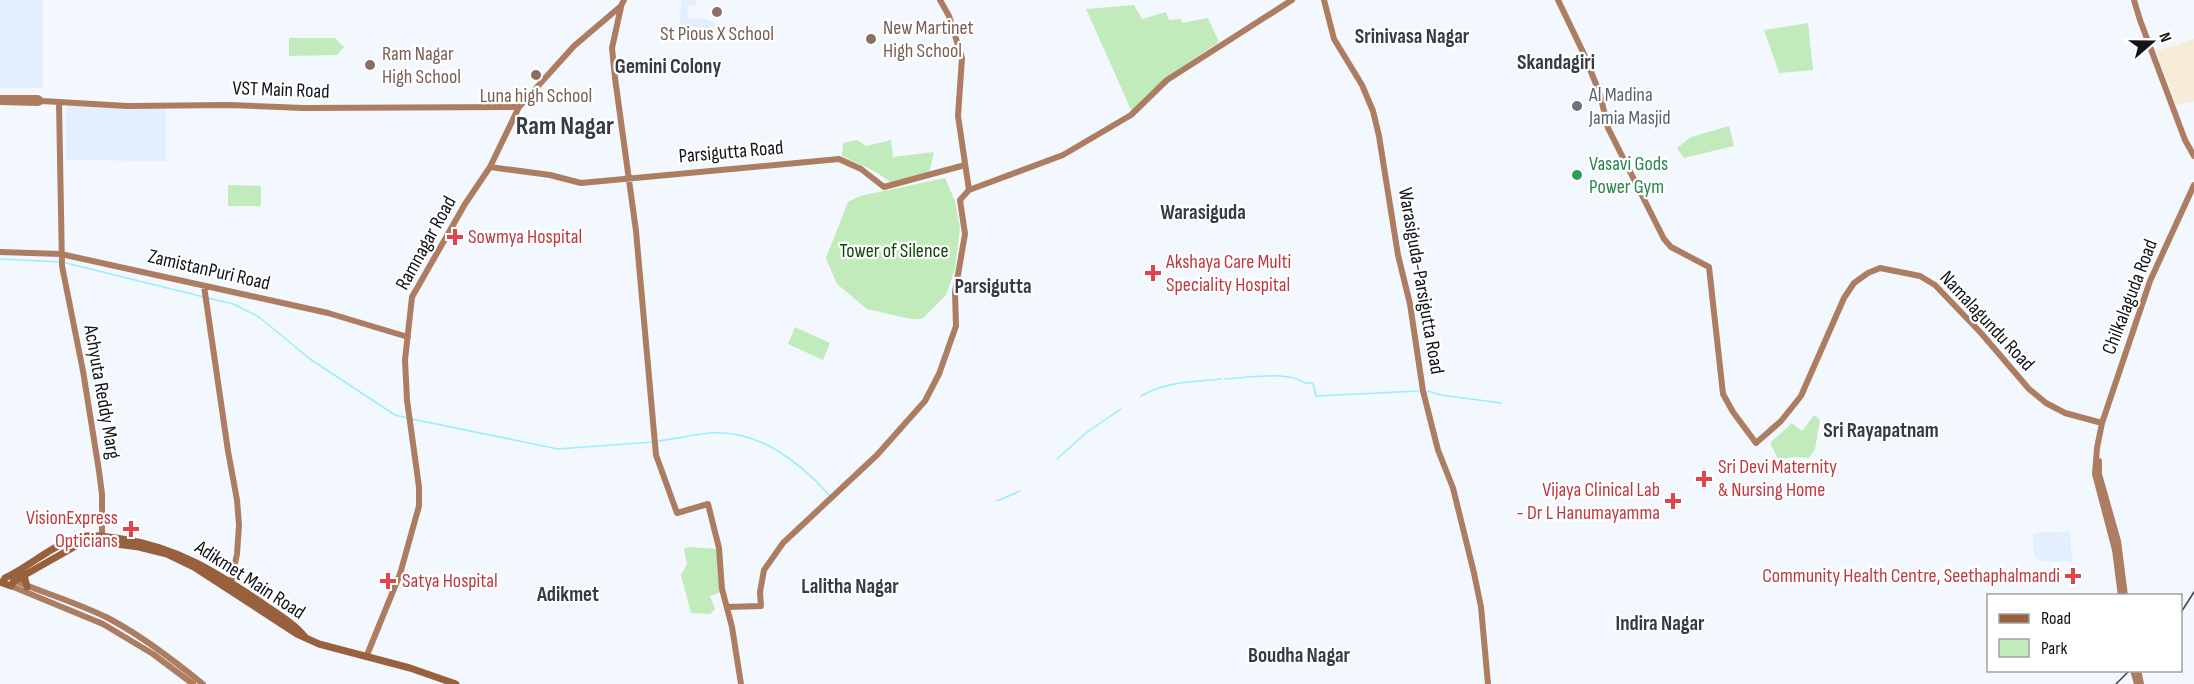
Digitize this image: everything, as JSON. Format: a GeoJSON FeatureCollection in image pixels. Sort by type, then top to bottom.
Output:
{"type":"FeatureCollection","features":[{"type":"Feature","properties":{"kind":"main road","name":"Adikmet Main Road"},"geometry":{"type":"LineString","coordinates":[[2,580],[73,539],[84,536],[102,536],[134,541],[195,561],[300,630],[305,637]]}},
{"type":"Feature","properties":{"kind":"main road","name":"Adikmet Main Road"},"geometry":{"type":"LineString","coordinates":[[24,575],[75,546],[90,541],[138,547],[167,554],[194,567],[297,634],[319,644],[367,655],[456,684]]}},
{"type":"Feature","properties":{"kind":"main road"},"geometry":{"type":"LineString","coordinates":[[2,580],[13,584],[24,575],[27,587]]}},
{"type":"Feature","properties":{"kind":"street"},"geometry":{"type":"LineString","coordinates":[[940,0],[949,16],[962,58],[958,116],[969,190]]}},
{"type":"Feature","properties":{"kind":"street"},"geometry":{"type":"LineString","coordinates":[[727,607],[761,606],[760,592],[764,570],[783,543],[877,455],[925,401],[939,374],[956,326],[955,292],[965,234],[960,200],[969,190],[1063,155],[1124,119],[1167,80],[1292,0]]}},
{"type":"Feature","properties":{"kind":"street","name":"Warasiguda-Parsigutta Road"},"geometry":{"type":"LineString","coordinates":[[1324,0],[1335,39],[1362,85],[1373,111],[1389,192],[1398,255],[1410,304],[1423,391],[1438,450],[1459,509],[1474,573],[1488,684]]}},
{"type":"Feature","properties":{"kind":"street","name":"Namalagundu Road"},"geometry":{"type":"LineString","coordinates":[[1558,0],[1600,94],[1608,128],[1664,239],[1671,247],[1709,267],[1723,393],[1733,412],[1756,443],[1781,421],[1801,396],[1844,298],[1854,284],[1868,273],[1880,268],[1920,276],[1935,285],[2029,388],[2046,403],[2065,413],[2102,423]]}},
{"type":"Feature","properties":{"kind":"street"},"geometry":{"type":"LineString","coordinates":[[2134,0],[2185,140],[2194,156]]}},
{"type":"Feature","properties":{"kind":"street"},"geometry":{"type":"LineString","coordinates":[[623,3],[612,48],[636,231],[656,454],[677,513],[708,504],[719,548],[722,589],[732,627],[741,684]]}},
{"type":"Feature","properties":{"kind":"street","name":"Ramnagar Road"},"geometry":{"type":"LineString","coordinates":[[367,655],[400,574],[418,516],[420,498],[405,360],[412,297],[465,204],[490,167],[519,108],[574,46],[623,3]]}},
{"type":"Feature","properties":{"kind":"street","name":"VST Main Road"},"geometry":{"type":"LineString","coordinates":[[0,98],[38,98],[42,101]]}},
{"type":"Feature","properties":{"kind":"street","name":"VST Main Road"},"geometry":{"type":"LineString","coordinates":[[0,102],[38,103],[42,101],[127,106],[519,108]]}},
{"type":"Feature","properties":{"kind":"street","name":"Achyuta Reddy Marg"},"geometry":{"type":"LineString","coordinates":[[59,102],[61,256],[99,471],[102,494],[102,536]]}},
{"type":"Feature","properties":{"kind":"street","name":"Parsigutta Road"},"geometry":{"type":"LineString","coordinates":[[490,167],[550,175],[580,183],[839,159],[861,169],[884,187],[965,165]]}},
{"type":"Feature","properties":{"kind":"street","name":"Chilkalaguda Road"},"geometry":{"type":"LineString","coordinates":[[2123,594],[2115,550],[2095,474],[2102,423],[2150,281],[2194,185]]}},
{"type":"Feature","properties":{"kind":"street","name":"ZamistanPuri Road"},"geometry":{"type":"LineString","coordinates":[[0,252],[61,256],[205,289],[328,313],[408,337]]}},
{"type":"Feature","properties":{"kind":"street"},"geometry":{"type":"LineString","coordinates":[[205,289],[237,500],[239,525],[237,554],[231,583]]}},
{"type":"Feature","properties":{"kind":"street"},"geometry":{"type":"LineString","coordinates":[[13,584],[86,609],[118,624],[159,650],[203,684]]}},
{"type":"Feature","properties":{"kind":"street"},"geometry":{"type":"LineString","coordinates":[[13,584],[103,624],[153,654],[193,684]]}},
{"type":"Feature","properties":{"kind":"shaded area"},"geometry":{"type":"Polygon","coordinates":[[[0,0],[43,0],[43,88],[0,88],[0,0]]]}},
{"type":"Feature","properties":{"kind":"shaded area"},"geometry":{"type":"Polygon","coordinates":[[[682,0],[696,0],[695,6],[689,5],[687,18],[696,19],[697,17],[715,22],[713,29],[679,25],[682,0]]]}},
{"type":"Feature","properties":{"kind":"shaded area"},"geometry":{"type":"Polygon","coordinates":[[[2194,39],[2194,101],[2176,105],[2156,51],[2194,39]]]}},
{"type":"Feature","properties":{"kind":"shaded area"},"geometry":{"type":"Polygon","coordinates":[[[66,105],[166,106],[166,161],[66,160],[66,105]]]}},
{"type":"Feature","properties":{"kind":"shaded area"},"geometry":{"type":"Polygon","coordinates":[[[2070,531],[2072,562],[2037,561],[2033,550],[2033,533],[2070,531]]]}},
{"type":"Feature","properties":{"kind":"green space"},"geometry":{"type":"Polygon","coordinates":[[[1134,5],[1142,19],[1166,12],[1169,20],[1181,19],[1182,23],[1208,18],[1219,42],[1165,78],[1132,112],[1086,9],[1134,5]]]}},
{"type":"Feature","properties":{"kind":"green space"},"geometry":{"type":"Polygon","coordinates":[[[1808,23],[1813,70],[1779,73],[1764,30],[1808,23]]]}},
{"type":"Feature","properties":{"kind":"green space"},"geometry":{"type":"Polygon","coordinates":[[[289,38],[335,38],[344,47],[337,55],[289,56],[289,38]]]}},
{"type":"Feature","properties":{"kind":"green space"},"geometry":{"type":"Polygon","coordinates":[[[1729,126],[1734,146],[1684,158],[1677,148],[1691,137],[1729,126]]]}},
{"type":"Feature","properties":{"kind":"green space"},"geometry":{"type":"Polygon","coordinates":[[[857,140],[866,146],[891,140],[893,157],[934,152],[929,173],[893,184],[876,172],[842,156],[843,143],[857,140]]]}},
{"type":"Feature","properties":{"kind":"green space","name":"Tower of Silence"},"geometry":{"type":"Polygon","coordinates":[[[945,178],[955,201],[960,228],[955,269],[946,295],[922,319],[911,319],[867,309],[837,284],[826,258],[848,202],[860,196],[945,178]]]}},
{"type":"Feature","properties":{"kind":"green space"},"geometry":{"type":"Polygon","coordinates":[[[228,185],[261,186],[261,206],[228,206],[228,185]]]}},
{"type":"Feature","properties":{"kind":"green space"},"geometry":{"type":"Polygon","coordinates":[[[795,327],[830,343],[823,360],[788,344],[795,327]]]}},
{"type":"Feature","properties":{"kind":"green space"},"geometry":{"type":"Polygon","coordinates":[[[1814,415],[1820,420],[1815,449],[1809,458],[1778,459],[1770,443],[1792,423],[1802,431],[1814,415]]]}},
{"type":"Feature","properties":{"kind":"green space"},"geometry":{"type":"Polygon","coordinates":[[[688,547],[718,549],[721,592],[710,596],[715,609],[710,614],[691,613],[681,575],[687,564],[684,549],[688,547]]]}},
{"type":"Feature","properties":{"kind":"waterway"},"geometry":{"type":"LineString","coordinates":[[0,259],[61,262]]}},
{"type":"Feature","properties":{"kind":"waterway"},"geometry":{"type":"LineString","coordinates":[[66,263],[204,297]]}},
{"type":"Feature","properties":{"kind":"waterway"},"geometry":{"type":"LineString","coordinates":[[208,298],[233,304],[259,317],[310,359],[395,415],[408,418]]}},
{"type":"Feature","properties":{"kind":"waterway"},"geometry":{"type":"LineString","coordinates":[[1225,379],[1288,377],[1305,383],[1313,383],[1316,396],[1419,391]]}},
{"type":"Feature","properties":{"kind":"waterway"},"geometry":{"type":"LineString","coordinates":[[1141,396],[1160,387],[1221,379]]}},
{"type":"Feature","properties":{"kind":"waterway"},"geometry":{"type":"LineString","coordinates":[[1428,391],[1441,395],[1501,403]]}},
{"type":"Feature","properties":{"kind":"waterway"},"geometry":{"type":"LineString","coordinates":[[1057,459],[1087,432],[1121,409]]}},
{"type":"Feature","properties":{"kind":"waterway"},"geometry":{"type":"LineString","coordinates":[[412,419],[558,449],[653,442]]}},
{"type":"Feature","properties":{"kind":"waterway"},"geometry":{"type":"LineString","coordinates":[[658,441],[709,433],[744,436],[791,459],[829,495]]}},
{"type":"Feature","properties":{"kind":"waterway"},"geometry":{"type":"LineString","coordinates":[[997,501],[1020,491]]}},
{"type":"Feature","properties":{"kind":"railway"},"geometry":{"type":"LineString","coordinates":[[2182,611],[2194,592]]}},
{"type":"Feature","properties":{"kind":"railway"},"geometry":{"type":"LineString","coordinates":[[2116,684],[2128,672]]}},
{"type":"Feature","properties":{"kind":"place","name":"St Pious X School"},"geometry":{"type":"Point","coordinates":[717,12]}},
{"type":"Feature","properties":{"kind":"place","name":"New Martinet High School"},"geometry":{"type":"Point","coordinates":[871,39]}},
{"type":"Feature","properties":{"kind":"place","name":"Ram Nagar High School"},"geometry":{"type":"Point","coordinates":[370,65]}},
{"type":"Feature","properties":{"kind":"place","name":"Luna high School"},"geometry":{"type":"Point","coordinates":[536,75]}},
{"type":"Feature","properties":{"kind":"place","name":"Al Madina Jamia Masjid"},"geometry":{"type":"Point","coordinates":[1577,106]}},
{"type":"Feature","properties":{"kind":"place","name":"Vasavi Gods Power Gym"},"geometry":{"type":"Point","coordinates":[1577,175]}},
{"type":"Feature","properties":{"kind":"place","name":"Sowmya Hospital"},"geometry":{"type":"Point","coordinates":[455,237]}},
{"type":"Feature","properties":{"kind":"place","name":"Akshaya Care Multi Speciality Hospital"},"geometry":{"type":"Point","coordinates":[1153,273]}},
{"type":"Feature","properties":{"kind":"place","name":"Sri Devi Maternity & Nursing Home"},"geometry":{"type":"Point","coordinates":[1704,479]}},
{"type":"Feature","properties":{"kind":"place","name":"Vijaya Clinical Lab - Dr L Hanumayamma"},"geometry":{"type":"Point","coordinates":[1673,501]}},
{"type":"Feature","properties":{"kind":"place","name":"VisionExpress Opticians"},"geometry":{"type":"Point","coordinates":[131,529]}},
{"type":"Feature","properties":{"kind":"place","name":"Community Health Centre, Seethaphalmandi"},"geometry":{"type":"Point","coordinates":[2073,576]}},
{"type":"Feature","properties":{"kind":"place","name":"Satya Hospital"},"geometry":{"type":"Point","coordinates":[388,581]}},
{"type":"Feature","properties":{"kind":"district","name":"Srinivasa Nagar"},"geometry":{"type":"Point","coordinates":[1412,36]}},
{"type":"Feature","properties":{"kind":"district","name":"Skandagiri"},"geometry":{"type":"Point","coordinates":[1556,62]}},
{"type":"Feature","properties":{"kind":"district","name":"Gemini Colony"},"geometry":{"type":"Point","coordinates":[668,66]}},
{"type":"Feature","properties":{"kind":"district","name":"Ram Nagar"},"geometry":{"type":"Point","coordinates":[565,126]}},
{"type":"Feature","properties":{"kind":"district","name":"Warasiguda"},"geometry":{"type":"Point","coordinates":[1203,212]}},
{"type":"Feature","properties":{"kind":"district","name":"Parsigutta"},"geometry":{"type":"Point","coordinates":[993,286]}},
{"type":"Feature","properties":{"kind":"district","name":"Sri Rayapatnam"},"geometry":{"type":"Point","coordinates":[1881,430]}},
{"type":"Feature","properties":{"kind":"district","name":"Lalitha Nagar"},"geometry":{"type":"Point","coordinates":[850,586]}},
{"type":"Feature","properties":{"kind":"district","name":"Adikmet"},"geometry":{"type":"Point","coordinates":[568,594]}},
{"type":"Feature","properties":{"kind":"district","name":"Indira Nagar"},"geometry":{"type":"Point","coordinates":[1660,623]}},
{"type":"Feature","properties":{"kind":"district","name":"Boudha Nagar"},"geometry":{"type":"Point","coordinates":[1299,655]}}]}
